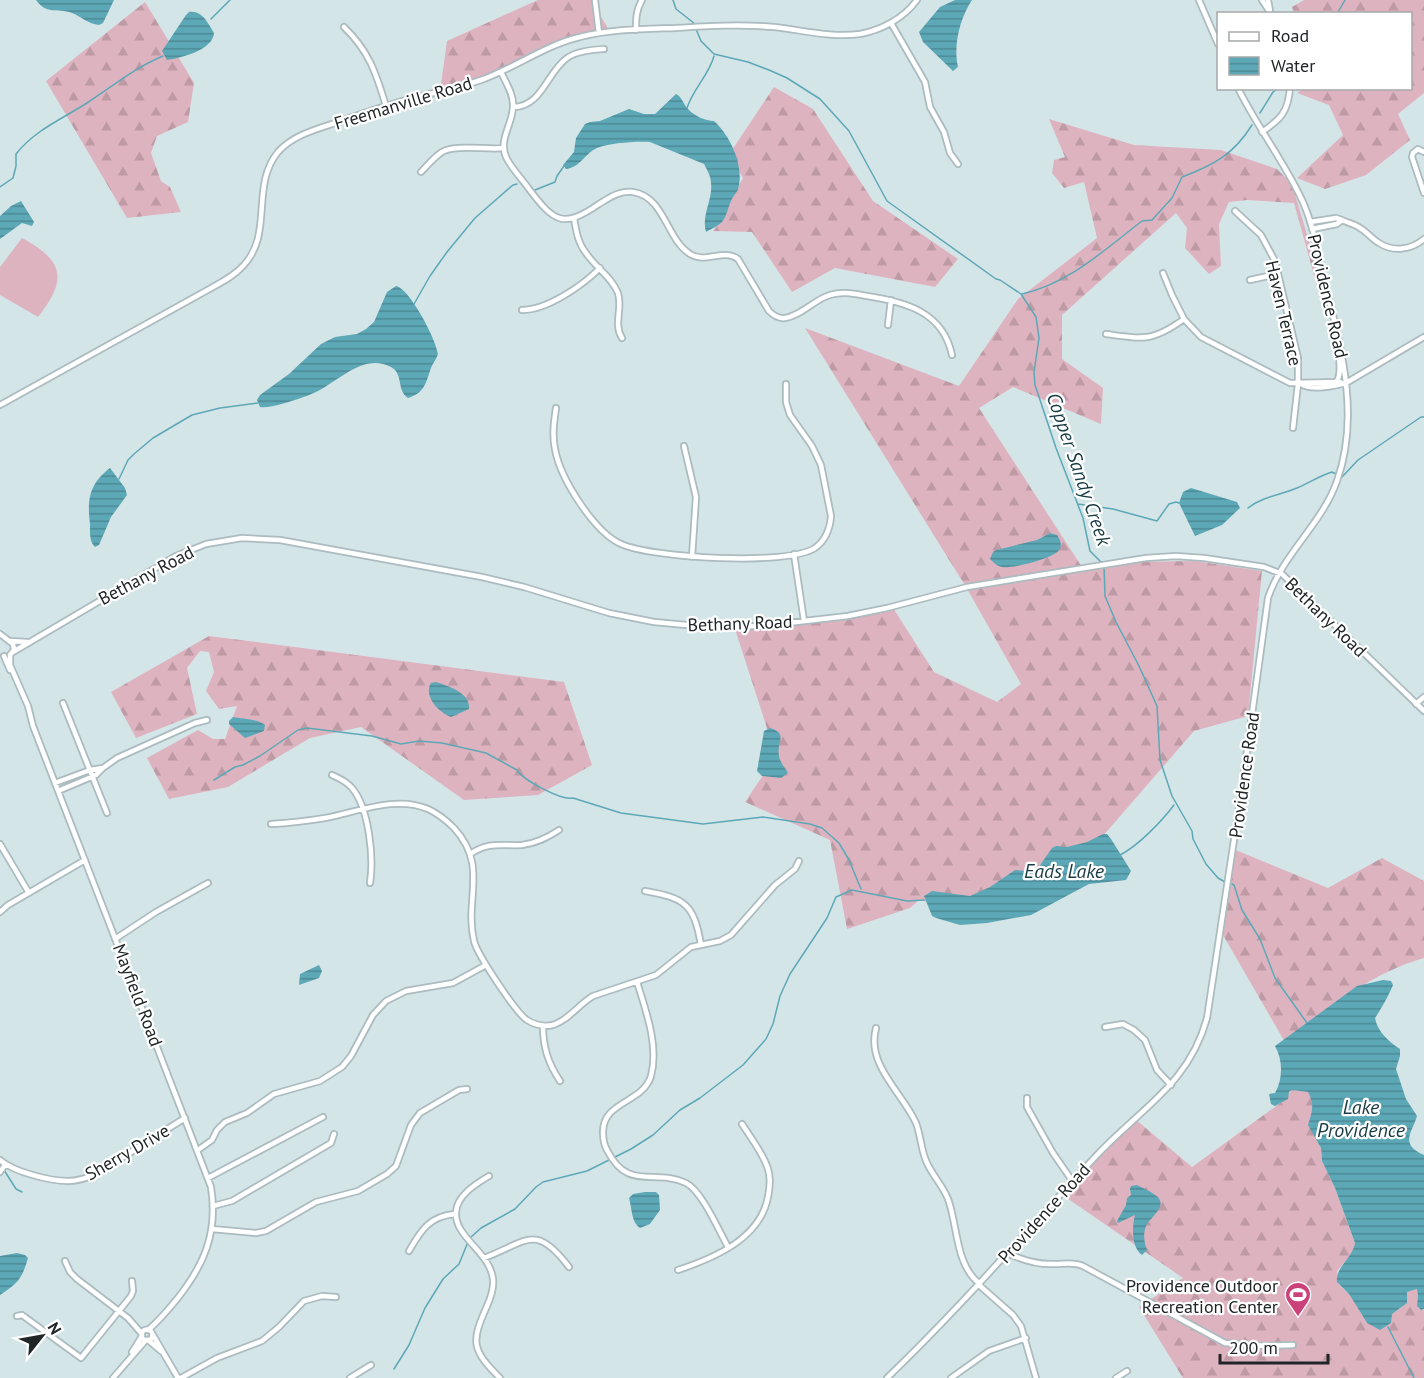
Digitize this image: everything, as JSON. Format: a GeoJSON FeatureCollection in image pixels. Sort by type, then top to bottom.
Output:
{"type":"FeatureCollection","features":[{"type":"Feature","properties":{"kind":"street"},"geometry":{"type":"LineString","coordinates":[[596,0],[599,33]]}},
{"type":"Feature","properties":{"kind":"street"},"geometry":{"type":"LineString","coordinates":[[636,30],[636,17],[642,0]]}},
{"type":"Feature","properties":{"kind":"street","name":"Freemanville Road"},"geometry":{"type":"LineString","coordinates":[[0,405],[238,271],[251,257],[259,239],[265,178],[278,153],[293,140],[307,133],[386,106],[467,84],[501,72],[557,44],[599,33],[692,27],[756,26],[850,35],[872,31],[891,23],[903,15],[917,0]]}},
{"type":"Feature","properties":{"kind":"street"},"geometry":{"type":"LineString","coordinates":[[1199,0],[1217,42]]}},
{"type":"Feature","properties":{"kind":"street"},"geometry":{"type":"LineString","coordinates":[[891,23],[925,82],[930,106],[944,132],[950,153],[958,164]]}},
{"type":"Feature","properties":{"kind":"street"},"geometry":{"type":"LineString","coordinates":[[344,27],[369,57],[386,106]]}},
{"type":"Feature","properties":{"kind":"street"},"geometry":{"type":"LineString","coordinates":[[513,107],[525,105],[536,98],[568,58],[577,53],[604,49]]}},
{"type":"Feature","properties":{"kind":"street"},"geometry":{"type":"LineString","coordinates":[[501,72],[513,107],[504,138],[504,148],[510,164],[546,210],[558,218],[574,218],[585,214],[617,194],[632,192],[643,195],[653,202],[681,246],[688,253],[704,259],[730,255],[738,259],[769,311],[779,317],[787,318],[833,294],[848,293],[891,300],[918,310],[933,320],[946,336],[952,355]]}},
{"type":"Feature","properties":{"kind":"street","name":"Providence Road"},"geometry":{"type":"LineString","coordinates":[[887,1378],[934,1332],[1111,1140],[1171,1085],[1195,1051],[1208,1018],[1242,790],[1266,603],[1279,573],[1322,512],[1337,482],[1346,444],[1345,383],[1340,343],[1310,222],[1297,190],[1239,90]]}},
{"type":"Feature","properties":{"kind":"street"},"geometry":{"type":"LineString","coordinates":[[1262,132],[1281,120],[1290,90]]}},
{"type":"Feature","properties":{"kind":"street"},"geometry":{"type":"LineString","coordinates":[[421,172],[442,152],[452,147],[483,150],[504,148]]}},
{"type":"Feature","properties":{"kind":"street"},"geometry":{"type":"LineString","coordinates":[[1424,152],[1417,150],[1412,157],[1424,193]]}},
{"type":"Feature","properties":{"kind":"street","name":"Haven Terrace"},"geometry":{"type":"LineString","coordinates":[[1235,211],[1261,235],[1268,245],[1277,274],[1298,358],[1299,384],[1293,428]]}},
{"type":"Feature","properties":{"kind":"street"},"geometry":{"type":"LineString","coordinates":[[574,218],[582,247],[611,280],[619,297],[618,326],[622,338]]}},
{"type":"Feature","properties":{"kind":"street"},"geometry":{"type":"LineString","coordinates":[[1310,222],[1336,218],[1359,226],[1386,247],[1402,249],[1412,247],[1424,239]]}},
{"type":"Feature","properties":{"kind":"street"},"geometry":{"type":"LineString","coordinates":[[1312,229],[1337,224],[1342,220]]}},
{"type":"Feature","properties":{"kind":"street"},"geometry":{"type":"LineString","coordinates":[[522,310],[536,310],[544,306],[580,285],[600,268]]}},
{"type":"Feature","properties":{"kind":"street"},"geometry":{"type":"LineString","coordinates":[[1164,273],[1184,319],[1194,331],[1212,345],[1290,383],[1340,386],[1424,337]]}},
{"type":"Feature","properties":{"kind":"street"},"geometry":{"type":"LineString","coordinates":[[1250,280],[1277,274]]}},
{"type":"Feature","properties":{"kind":"street"},"geometry":{"type":"LineString","coordinates":[[888,326],[891,300]]}},
{"type":"Feature","properties":{"kind":"street"},"geometry":{"type":"LineString","coordinates":[[1106,334],[1143,338],[1156,336],[1184,319]]}},
{"type":"Feature","properties":{"kind":"street"},"geometry":{"type":"LineString","coordinates":[[1337,382],[1340,376],[1338,353],[1340,343]]}},
{"type":"Feature","properties":{"kind":"street"},"geometry":{"type":"LineString","coordinates":[[1317,384],[1345,383]]}},
{"type":"Feature","properties":{"kind":"street"},"geometry":{"type":"LineString","coordinates":[[556,408],[553,435],[558,460],[597,527],[612,539],[629,547],[692,557],[742,558],[794,554],[809,551],[821,543],[828,531],[831,516],[821,465],[812,446],[789,415],[786,384]]}},
{"type":"Feature","properties":{"kind":"street"},"geometry":{"type":"LineString","coordinates":[[684,446],[696,497],[692,557]]}},
{"type":"Feature","properties":{"kind":"street","name":"Bethany Road"},"geometry":{"type":"LineString","coordinates":[[11,654],[176,556],[206,544],[242,538],[280,540],[482,577],[524,587],[609,613],[654,622],[727,627],[804,621],[870,612],[967,587],[1112,563],[1161,557],[1190,557],[1257,566],[1279,573],[1424,711]]}},
{"type":"Feature","properties":{"kind":"street"},"geometry":{"type":"LineString","coordinates":[[794,554],[804,621]]}},
{"type":"Feature","properties":{"kind":"street"},"geometry":{"type":"LineString","coordinates":[[0,634],[5,641],[28,642]]}},
{"type":"Feature","properties":{"kind":"street","name":"Mayfield Road"},"geometry":{"type":"LineString","coordinates":[[5,641],[14,647],[11,654],[13,674]]}},
{"type":"Feature","properties":{"kind":"street"},"geometry":{"type":"LineString","coordinates":[[2,656],[11,654]]}},
{"type":"Feature","properties":{"kind":"street","name":"Mayfield Road"},"geometry":{"type":"LineString","coordinates":[[2,656],[28,706],[33,726],[198,1150],[208,1178],[213,1206],[212,1228],[198,1270],[113,1378]]}},
{"type":"Feature","properties":{"kind":"street"},"geometry":{"type":"LineString","coordinates":[[0,663],[9,668]]}},
{"type":"Feature","properties":{"kind":"street"},"geometry":{"type":"LineString","coordinates":[[1416,704],[1424,697]]}},
{"type":"Feature","properties":{"kind":"street"},"geometry":{"type":"LineString","coordinates":[[63,703],[107,813]]}},
{"type":"Feature","properties":{"kind":"street"},"geometry":{"type":"LineString","coordinates":[[58,791],[92,776],[117,758],[195,723],[207,720]]}},
{"type":"Feature","properties":{"kind":"street"},"geometry":{"type":"LineString","coordinates":[[55,783],[90,770],[104,768]]}},
{"type":"Feature","properties":{"kind":"street"},"geometry":{"type":"LineString","coordinates":[[332,775],[353,789],[362,810],[372,854],[370,883]]}},
{"type":"Feature","properties":{"kind":"street"},"geometry":{"type":"LineString","coordinates":[[271,824],[298,823],[398,804],[414,805],[430,810],[452,826],[466,842],[474,869],[473,935],[477,951],[521,1015],[543,1026],[562,1020],[593,996],[656,975],[691,947],[720,941],[731,934],[775,885],[795,869],[799,861]]}},
{"type":"Feature","properties":{"kind":"street"},"geometry":{"type":"LineString","coordinates":[[470,854],[480,847],[493,844],[534,843],[544,840],[559,830]]}},
{"type":"Feature","properties":{"kind":"street"},"geometry":{"type":"LineString","coordinates":[[0,844],[29,893]]}},
{"type":"Feature","properties":{"kind":"street"},"geometry":{"type":"LineString","coordinates":[[0,912],[85,860]]}},
{"type":"Feature","properties":{"kind":"street"},"geometry":{"type":"LineString","coordinates":[[115,939],[156,912],[208,883]]}},
{"type":"Feature","properties":{"kind":"street"},"geometry":{"type":"LineString","coordinates":[[645,891],[676,898],[683,902],[695,921],[701,945]]}},
{"type":"Feature","properties":{"kind":"street"},"geometry":{"type":"LineString","coordinates":[[198,1150],[212,1140],[225,1122],[247,1113],[274,1094],[320,1081],[342,1067],[351,1056],[373,1015],[386,1001],[406,992],[453,983],[486,965]]}},
{"type":"Feature","properties":{"kind":"street"},"geometry":{"type":"LineString","coordinates":[[637,982],[648,1016],[653,1052],[650,1078],[646,1087],[615,1107],[608,1115],[603,1125],[605,1148],[626,1174],[674,1179],[692,1187],[728,1247]]}},
{"type":"Feature","properties":{"kind":"street"},"geometry":{"type":"LineString","coordinates":[[1105,1027],[1123,1024],[1143,1037],[1161,1075],[1171,1085]]}},
{"type":"Feature","properties":{"kind":"street"},"geometry":{"type":"LineString","coordinates":[[543,1026],[544,1051],[560,1081]]}},
{"type":"Feature","properties":{"kind":"street"},"geometry":{"type":"LineString","coordinates":[[876,1028],[874,1042],[878,1061],[915,1122],[926,1161],[949,1201],[963,1261],[971,1276],[1013,1315],[1026,1338],[1036,1378]]}},
{"type":"Feature","properties":{"kind":"street"},"geometry":{"type":"LineString","coordinates":[[212,1228],[256,1233],[266,1231],[316,1202],[358,1191],[396,1166],[411,1125],[420,1113],[459,1090],[467,1089]]}},
{"type":"Feature","properties":{"kind":"street"},"geometry":{"type":"LineString","coordinates":[[1028,1098],[1027,1107],[1073,1182]]}},
{"type":"Feature","properties":{"kind":"street"},"geometry":{"type":"LineString","coordinates":[[208,1178],[323,1117]]}},
{"type":"Feature","properties":{"kind":"street","name":"Sherry Drive"},"geometry":{"type":"LineString","coordinates":[[0,1160],[16,1170],[60,1180],[82,1179],[96,1174],[185,1118]]}},
{"type":"Feature","properties":{"kind":"street"},"geometry":{"type":"LineString","coordinates":[[678,1270],[697,1263],[748,1234],[759,1220],[767,1203],[769,1170],[742,1125]]}},
{"type":"Feature","properties":{"kind":"street"},"geometry":{"type":"LineString","coordinates":[[213,1206],[232,1201],[331,1143],[334,1134]]}},
{"type":"Feature","properties":{"kind":"street"},"geometry":{"type":"LineString","coordinates":[[0,1172],[5,1165]]}},
{"type":"Feature","properties":{"kind":"street"},"geometry":{"type":"LineString","coordinates":[[489,1176],[469,1190],[458,1203],[455,1214],[459,1228],[484,1258],[491,1271],[493,1286],[477,1331],[476,1341],[481,1357],[500,1378]]}},
{"type":"Feature","properties":{"kind":"street"},"geometry":{"type":"LineString","coordinates":[[409,1251],[426,1224],[441,1216],[455,1214]]}},
{"type":"Feature","properties":{"kind":"street"},"geometry":{"type":"LineString","coordinates":[[484,1258],[521,1241],[536,1239],[554,1248],[569,1267]]}},
{"type":"Feature","properties":{"kind":"street"},"geometry":{"type":"LineString","coordinates":[[1007,1253],[1031,1262],[1074,1263],[1083,1266],[1225,1343],[1256,1346],[1293,1345]]}},
{"type":"Feature","properties":{"kind":"street"},"geometry":{"type":"LineString","coordinates":[[66,1262],[70,1272],[77,1279],[147,1335],[180,1378],[217,1358],[262,1341],[304,1301],[322,1296],[336,1297]]}},
{"type":"Feature","properties":{"kind":"street"},"geometry":{"type":"LineString","coordinates":[[17,1316],[22,1315],[81,1358],[131,1296],[132,1281]]}},
{"type":"Feature","properties":{"kind":"street"},"geometry":{"type":"LineString","coordinates":[[951,1378],[989,1351],[1026,1338]]}},
{"type":"Feature","properties":{"kind":"street"},"geometry":{"type":"LineString","coordinates":[[350,1378],[371,1365]]}},
{"type":"Feature","properties":{"kind":"street"},"geometry":{"type":"LineString","coordinates":[[1116,1378],[1127,1371]]}},
{"type":"Feature","properties":{"kind":"green space"},"geometry":{"type":"Polygon","coordinates":[[[538,0],[591,0],[609,30],[544,48],[499,76],[440,91],[447,41],[538,0]]]}},
{"type":"Feature","properties":{"kind":"green space"},"geometry":{"type":"Polygon","coordinates":[[[1304,0],[1424,0],[1424,93],[1398,114],[1410,140],[1366,175],[1325,189],[1297,178],[1343,135],[1329,105],[1297,93],[1302,90],[1412,90],[1412,12],[1294,12],[1292,7],[1304,0]]]}},
{"type":"Feature","properties":{"kind":"green space"},"geometry":{"type":"Polygon","coordinates":[[[145,2],[194,83],[188,122],[157,136],[151,153],[161,181],[170,187],[181,212],[127,218],[46,81],[145,2]]]}},
{"type":"Feature","properties":{"kind":"green space"},"geometry":{"type":"Polygon","coordinates":[[[774,87],[813,109],[873,201],[958,259],[935,287],[835,268],[792,292],[752,232],[713,231],[743,178],[727,152],[734,147],[774,87]]]}},
{"type":"Feature","properties":{"kind":"green space"},"geometry":{"type":"Polygon","coordinates":[[[1049,119],[1134,145],[1221,150],[1277,169],[1292,184],[1333,323],[1322,304],[1294,203],[1247,200],[1229,202],[1219,224],[1221,266],[1209,274],[1185,248],[1187,228],[1176,213],[1062,315],[1062,359],[1103,388],[1101,424],[1013,387],[979,408],[1082,567],[1122,562],[1195,561],[1262,571],[1248,716],[1194,731],[1102,837],[1047,858],[1035,870],[947,907],[919,900],[910,908],[847,929],[830,840],[745,802],[776,756],[735,629],[807,623],[893,608],[934,672],[997,702],[1021,684],[966,587],[805,328],[959,386],[1018,299],[1097,238],[1084,182],[1064,188],[1052,173],[1054,160],[1065,157],[1049,119]]]}},
{"type":"Feature","properties":{"kind":"green space"},"geometry":{"type":"Polygon","coordinates":[[[22,238],[46,255],[57,272],[54,292],[38,317],[0,295],[0,267],[22,238]]]}},
{"type":"Feature","properties":{"kind":"green space"},"geometry":{"type":"Polygon","coordinates":[[[209,636],[564,682],[592,765],[538,795],[464,800],[361,727],[310,738],[228,787],[169,799],[147,758],[198,730],[213,739],[225,739],[237,706],[219,709],[206,691],[214,672],[209,652],[200,651],[187,668],[197,714],[136,738],[111,692],[209,636]]]}},
{"type":"Feature","properties":{"kind":"green space"},"geometry":{"type":"Polygon","coordinates":[[[1233,849],[1328,888],[1382,858],[1424,881],[1424,958],[1386,973],[1350,993],[1286,1044],[1223,935],[1233,849]]]}},
{"type":"Feature","properties":{"kind":"green space"},"geometry":{"type":"Polygon","coordinates":[[[1292,1090],[1309,1092],[1312,1112],[1309,1125],[1321,1148],[1322,1161],[1335,1188],[1355,1243],[1354,1251],[1337,1271],[1339,1285],[1349,1294],[1367,1323],[1402,1307],[1406,1292],[1417,1289],[1419,1309],[1424,1310],[1424,1378],[1183,1378],[1139,1307],[1183,1278],[1061,1194],[1135,1119],[1192,1167],[1279,1104],[1292,1090]]]}},
{"type":"Feature","properties":{"kind":"water"},"geometry":{"type":"Polygon","coordinates":[[[36,0],[114,0],[103,23],[99,25],[67,11],[49,10],[36,0]]]}},
{"type":"Feature","properties":{"kind":"water"},"geometry":{"type":"Polygon","coordinates":[[[955,0],[972,0],[959,32],[956,50],[958,67],[953,71],[923,42],[919,32],[940,7],[955,0]]]}},
{"type":"Feature","properties":{"kind":"water"},"geometry":{"type":"Polygon","coordinates":[[[189,12],[198,13],[204,18],[214,33],[212,39],[195,52],[167,60],[162,51],[189,12]]]}},
{"type":"Feature","properties":{"kind":"water"},"geometry":{"type":"Polygon","coordinates":[[[676,94],[693,114],[714,121],[720,127],[735,152],[738,162],[740,180],[725,217],[722,222],[706,232],[705,220],[711,183],[710,175],[704,164],[650,142],[638,142],[602,146],[571,168],[566,169],[563,165],[574,152],[576,138],[585,124],[600,121],[629,109],[644,114],[655,114],[676,94]]]}},
{"type":"Feature","properties":{"kind":"water"},"geometry":{"type":"Polygon","coordinates":[[[21,201],[34,222],[32,226],[22,223],[0,239],[0,216],[21,201]]]}},
{"type":"Feature","properties":{"kind":"water"},"geometry":{"type":"Polygon","coordinates":[[[396,286],[402,289],[422,316],[433,337],[438,354],[424,386],[418,393],[408,398],[402,391],[395,370],[381,364],[371,363],[353,370],[309,395],[278,405],[260,407],[257,400],[260,395],[289,374],[321,344],[335,337],[357,334],[374,322],[387,292],[396,286]]]}},
{"type":"Feature","properties":{"kind":"water"},"geometry":{"type":"Polygon","coordinates":[[[110,468],[125,488],[127,495],[111,517],[99,545],[95,547],[90,536],[89,500],[94,486],[110,468]]]}},
{"type":"Feature","properties":{"kind":"water"},"geometry":{"type":"Polygon","coordinates":[[[1191,488],[1237,502],[1240,508],[1222,525],[1195,536],[1179,503],[1183,492],[1191,488]]]}},
{"type":"Feature","properties":{"kind":"water"},"geometry":{"type":"Polygon","coordinates":[[[1050,533],[1057,535],[1061,545],[1060,549],[1051,556],[1007,567],[999,566],[990,559],[996,550],[1037,540],[1050,533]]]}},
{"type":"Feature","properties":{"kind":"water"},"geometry":{"type":"Polygon","coordinates":[[[436,682],[463,694],[469,703],[469,709],[451,717],[442,712],[429,693],[431,683],[436,682]]]}},
{"type":"Feature","properties":{"kind":"water"},"geometry":{"type":"Polygon","coordinates":[[[233,717],[262,723],[265,725],[264,731],[245,738],[229,724],[233,717]]]}},
{"type":"Feature","properties":{"kind":"water"},"geometry":{"type":"Polygon","coordinates":[[[770,728],[776,730],[780,736],[779,756],[788,773],[781,778],[762,776],[757,771],[764,731],[770,728]]]}},
{"type":"Feature","properties":{"kind":"water","name":"Eads Lake"},"geometry":{"type":"Polygon","coordinates":[[[1107,834],[1111,839],[1131,871],[1126,880],[1089,884],[1031,915],[960,925],[932,916],[924,896],[932,891],[970,896],[990,887],[1015,870],[1025,871],[1038,868],[1052,848],[1056,846],[1067,847],[1087,842],[1107,834]]]}},
{"type":"Feature","properties":{"kind":"water"},"geometry":{"type":"Polygon","coordinates":[[[319,965],[322,971],[319,978],[299,985],[300,974],[319,965]]]}},
{"type":"Feature","properties":{"kind":"water","name":"Lake Providence"},"geometry":{"type":"Polygon","coordinates":[[[1383,980],[1391,981],[1393,985],[1375,1018],[1384,1036],[1400,1049],[1396,1069],[1406,1099],[1417,1116],[1409,1142],[1416,1151],[1424,1155],[1424,1309],[1421,1310],[1417,1306],[1417,1289],[1407,1292],[1407,1303],[1392,1314],[1391,1323],[1380,1330],[1367,1323],[1349,1294],[1337,1282],[1339,1272],[1355,1243],[1335,1188],[1322,1161],[1321,1148],[1308,1125],[1312,1101],[1308,1092],[1292,1090],[1289,1092],[1288,1099],[1275,1106],[1271,1104],[1269,1094],[1275,1093],[1281,1076],[1280,1057],[1275,1046],[1357,986],[1383,980]]]}},
{"type":"Feature","properties":{"kind":"water"},"geometry":{"type":"Polygon","coordinates":[[[1137,1185],[1156,1195],[1160,1201],[1159,1209],[1144,1232],[1147,1250],[1142,1255],[1134,1242],[1135,1215],[1118,1223],[1117,1221],[1126,1205],[1127,1198],[1131,1195],[1131,1186],[1137,1185]]]}},
{"type":"Feature","properties":{"kind":"water"},"geometry":{"type":"Polygon","coordinates":[[[656,1192],[659,1195],[660,1210],[650,1224],[640,1228],[633,1219],[629,1198],[633,1194],[656,1192]]]}},
{"type":"Feature","properties":{"kind":"water"},"geometry":{"type":"Polygon","coordinates":[[[17,1253],[28,1258],[24,1271],[15,1284],[0,1295],[0,1256],[17,1253]]]}},
{"type":"Feature","properties":{"kind":"waterway"},"geometry":{"type":"LineString","coordinates":[[211,19],[230,0]]}},
{"type":"Feature","properties":{"kind":"waterway","name":"Copper Sandy Creek"},"geometry":{"type":"LineString","coordinates":[[673,0],[676,9],[695,24]]}},
{"type":"Feature","properties":{"kind":"waterway"},"geometry":{"type":"LineString","coordinates":[[1338,12],[1345,0]]}},
{"type":"Feature","properties":{"kind":"waterway","name":"Copper Sandy Creek"},"geometry":{"type":"LineString","coordinates":[[696,29],[701,41],[714,54],[748,62],[769,70],[787,78],[820,99],[849,131],[887,201],[996,279],[1021,294],[1036,317],[1039,338],[1034,372],[1035,385],[1083,518],[1090,551],[1102,563]]}},
{"type":"Feature","properties":{"kind":"waterway"},"geometry":{"type":"LineString","coordinates":[[0,187],[13,178],[16,154],[32,138],[134,71],[163,56]]}},
{"type":"Feature","properties":{"kind":"waterway"},"geometry":{"type":"LineString","coordinates":[[687,108],[714,56]]}},
{"type":"Feature","properties":{"kind":"waterway"},"geometry":{"type":"LineString","coordinates":[[1260,113],[1276,90]]}},
{"type":"Feature","properties":{"kind":"waterway"},"geometry":{"type":"LineString","coordinates":[[1022,294],[1071,274],[1142,221],[1152,220],[1172,198],[1182,177],[1222,157],[1238,144],[1252,125]]}},
{"type":"Feature","properties":{"kind":"waterway"},"geometry":{"type":"LineString","coordinates":[[535,190],[555,182],[564,166]]}},
{"type":"Feature","properties":{"kind":"waterway"},"geometry":{"type":"LineString","coordinates":[[414,304],[447,252],[475,218],[517,184]]}},
{"type":"Feature","properties":{"kind":"waterway"},"geometry":{"type":"LineString","coordinates":[[119,479],[128,460],[134,454],[153,438],[192,415],[220,408],[258,403]]}},
{"type":"Feature","properties":{"kind":"waterway"},"geometry":{"type":"LineString","coordinates":[[1342,477],[1358,460],[1424,417]]}},
{"type":"Feature","properties":{"kind":"waterway"},"geometry":{"type":"LineString","coordinates":[[1248,508],[1259,501],[1297,488],[1332,472],[1336,474]]}},
{"type":"Feature","properties":{"kind":"waterway"},"geometry":{"type":"LineString","coordinates":[[1078,504],[1113,509],[1157,521],[1169,504],[1179,503]]}},
{"type":"Feature","properties":{"kind":"waterway","name":"Copper Sandy Creek"},"geometry":{"type":"LineString","coordinates":[[1104,567],[1105,596],[1157,706],[1160,760],[1172,796],[1192,831],[1193,839],[1206,864],[1218,878],[1225,882]]}},
{"type":"Feature","properties":{"kind":"waterway"},"geometry":{"type":"LineString","coordinates":[[214,780],[235,767],[260,756],[298,730],[307,728],[372,736],[401,744],[419,741],[442,743],[486,753],[517,770],[543,789],[621,813],[703,824],[763,817],[822,828],[839,843],[861,889]]}},
{"type":"Feature","properties":{"kind":"waterway"},"geometry":{"type":"LineString","coordinates":[[1120,855],[1149,833],[1174,805]]}},
{"type":"Feature","properties":{"kind":"waterway","name":"Copper Sandy Creek"},"geometry":{"type":"LineString","coordinates":[[1232,884],[1242,910],[1260,939],[1275,978],[1307,1023]]}},
{"type":"Feature","properties":{"kind":"waterway"},"geometry":{"type":"LineString","coordinates":[[470,1238],[481,1228],[515,1209],[543,1182],[587,1171],[631,1149],[653,1135],[680,1110],[700,1098],[743,1065],[766,1039],[790,974],[827,918],[836,897],[852,890],[907,901],[924,900]]}},
{"type":"Feature","properties":{"kind":"waterway"},"geometry":{"type":"LineString","coordinates":[[4,1170],[16,1189],[22,1192]]}},
{"type":"Feature","properties":{"kind":"waterway"},"geometry":{"type":"LineString","coordinates":[[394,1369],[409,1345],[425,1308],[443,1279],[459,1264],[468,1242]]}},
{"type":"Feature","properties":{"kind":"waterway","name":"Copper Sandy Creek"},"geometry":{"type":"LineString","coordinates":[[1388,1327],[1414,1378]]}},
{"type":"Feature","properties":{"kind":"place","name":"Providence Outdoor Recreation Center"},"geometry":{"type":"Point","coordinates":[1298,1318]}}]}
